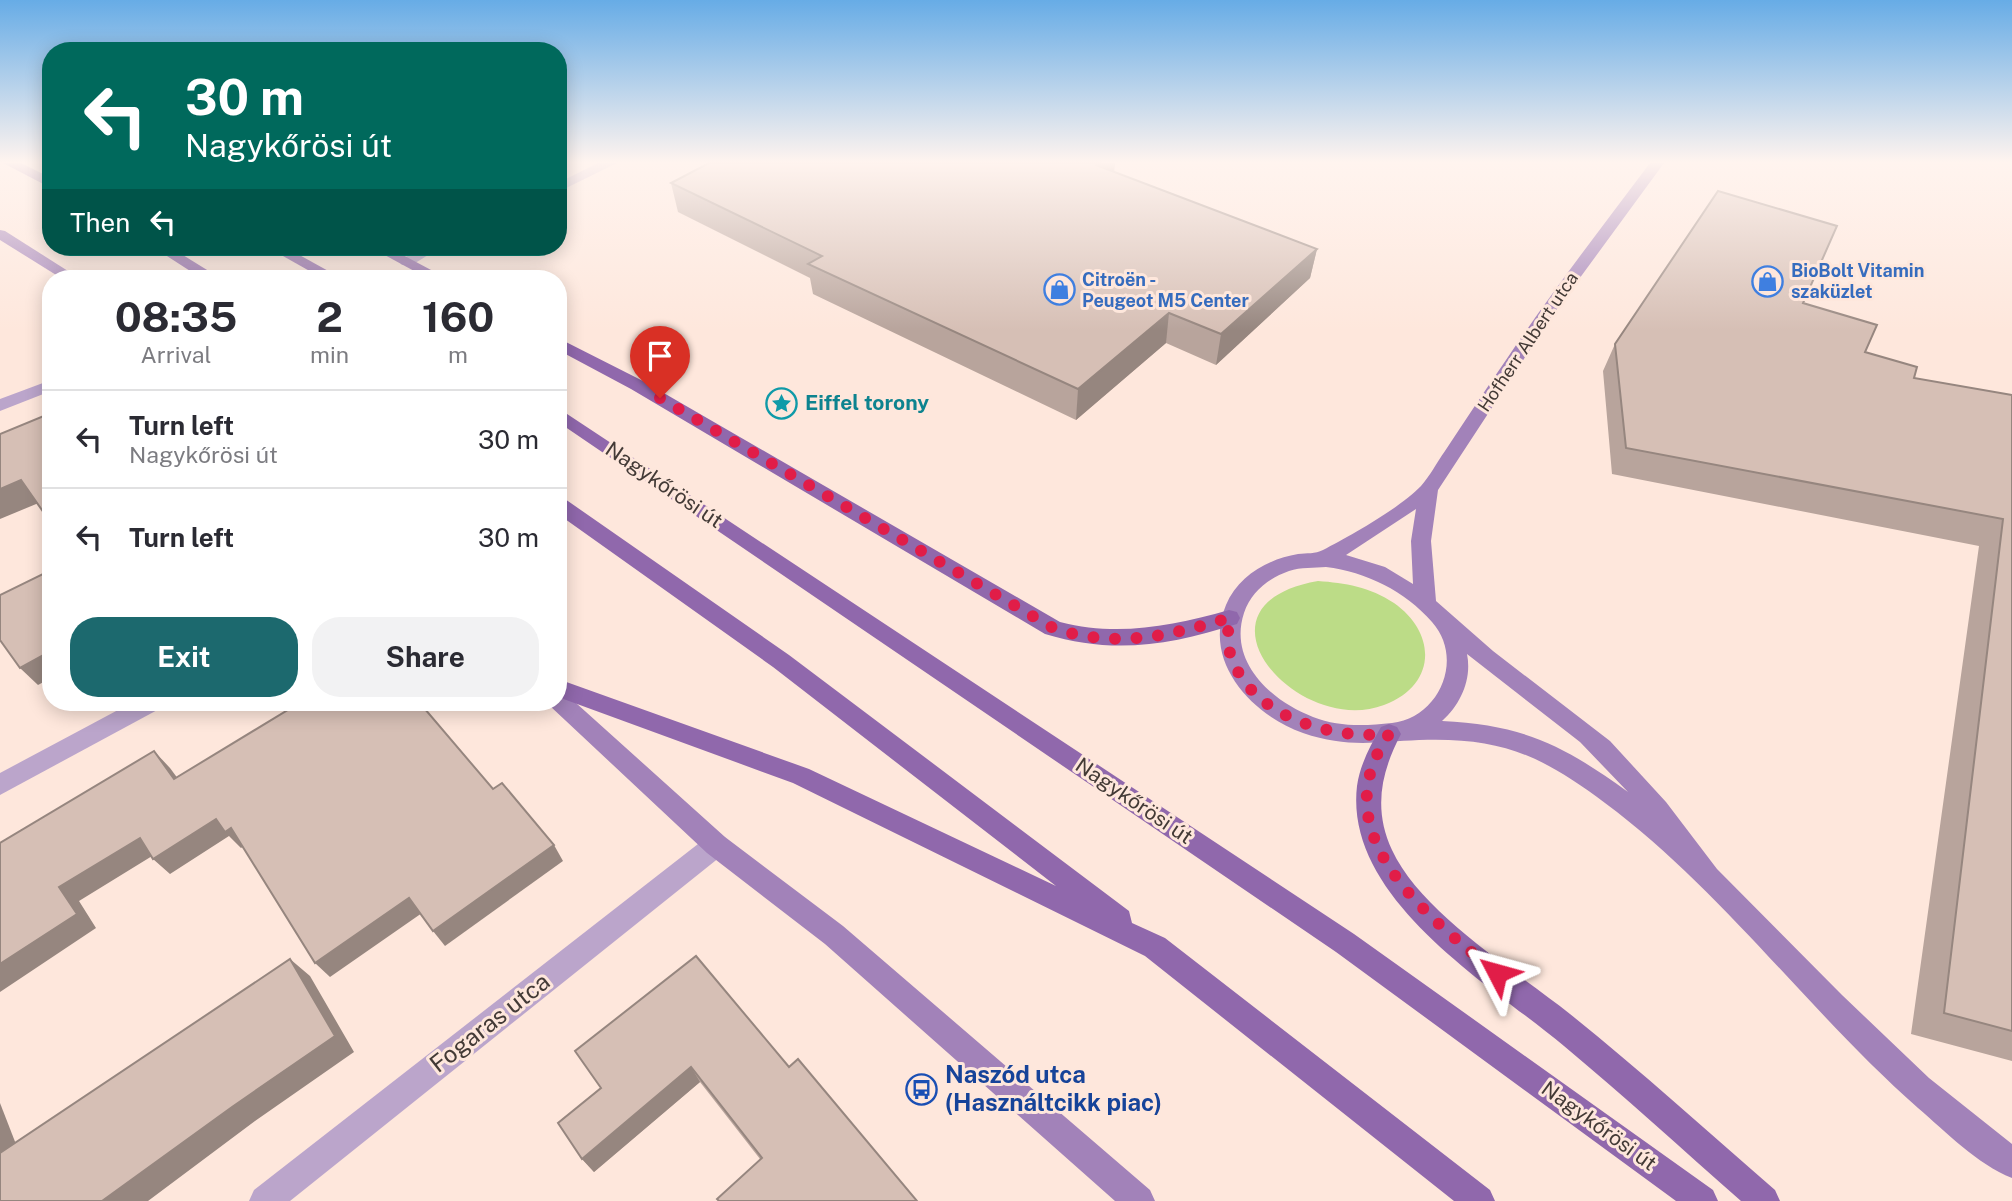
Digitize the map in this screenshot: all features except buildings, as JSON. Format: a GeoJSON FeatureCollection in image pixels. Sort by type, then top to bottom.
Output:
{"type":"FeatureCollection","features":[{"type":"Feature","properties":{"kind":"main road","name":"Hofherr Albert utca"},"geometry":{"type":"LineString","coordinates":[[1323,559],[1391,518],[1427,490],[1545,314],[1615,219]]}},
{"type":"Feature","properties":{"kind":"main road"},"geometry":{"type":"LineString","coordinates":[[0,234],[58,270]]}},
{"type":"Feature","properties":{"kind":"main road"},"geometry":{"type":"LineString","coordinates":[[175,256],[199,270]]}},
{"type":"Feature","properties":{"kind":"main road"},"geometry":{"type":"LineString","coordinates":[[291,256],[318,270]]}},
{"type":"Feature","properties":{"kind":"main road"},"geometry":{"type":"LineString","coordinates":[[395,256],[423,270]]}},
{"type":"Feature","properties":{"kind":"main road"},"geometry":{"type":"LineString","coordinates":[[567,348],[637,385],[1053,628],[1076,636],[1101,639],[1146,639],[1229,618]]}},
{"type":"Feature","properties":{"kind":"main road","name":"Nagykőrösi út"},"geometry":{"type":"LineString","coordinates":[[567,420],[1345,943],[1702,1201]]}},
{"type":"Feature","properties":{"kind":"main road","name":"Hofherr Albert utca"},"geometry":{"type":"LineString","coordinates":[[1425,601],[1421,541],[1427,490]]}},
{"type":"Feature","properties":{"kind":"main road"},"geometry":{"type":"LineString","coordinates":[[567,510],[781,661],[1155,947],[1479,1201]]}},
{"type":"Feature","properties":{"kind":"main road"},"geometry":{"type":"LineString","coordinates":[[1707,874],[1648,796],[1599,746],[1442,619],[1425,601],[1378,571],[1351,562],[1323,559],[1285,564],[1263,575],[1243,592],[1229,618],[1228,644],[1238,671],[1260,697],[1290,718],[1327,732],[1365,736],[1469,732],[1507,738],[1559,758],[1628,805],[1707,874],[1867,1043],[1917,1090],[2012,1163]]}},
{"type":"Feature","properties":{"kind":"main road"},"geometry":{"type":"LineString","coordinates":[[1442,619],[1453,639],[1459,661],[1457,682],[1450,698],[1422,724],[1395,733],[1375,754],[1372,764],[1367,805],[1375,840],[1389,869],[1413,900],[1447,932],[1590,1049],[1764,1201]]}},
{"type":"Feature","properties":{"kind":"main road"},"geometry":{"type":"LineString","coordinates":[[567,691],[801,776],[1155,947]]}},
{"type":"Feature","properties":{"kind":"main road"},"geometry":{"type":"LineString","coordinates":[[567,708],[716,845],[834,935],[1139,1201]]}},
{"type":"Feature","properties":{"kind":"street"},"geometry":{"type":"LineString","coordinates":[[407,262],[417,256]]}},
{"type":"Feature","properties":{"kind":"street"},"geometry":{"type":"LineString","coordinates":[[0,405],[42,389]]}},
{"type":"Feature","properties":{"kind":"street"},"geometry":{"type":"LineString","coordinates":[[0,785],[136,711]]}},
{"type":"Feature","properties":{"kind":"street","name":"Fogaras utca"},"geometry":{"type":"LineString","coordinates":[[265,1201],[716,845]]}},
{"type":"Feature","properties":{"kind":"green space"},"geometry":{"type":"Polygon","coordinates":[[[1318,581],[1348,585],[1376,593],[1394,603],[1418,629],[1424,644],[1422,673],[1414,685],[1401,696],[1384,705],[1351,710],[1318,703],[1289,687],[1267,664],[1256,639],[1258,615],[1278,595],[1318,581]]]}},
{"type":"Feature","properties":{"kind":"place","name":"BioBolt Vitamin szaküzlet"},"geometry":{"type":"Point","coordinates":[1768,281]}},
{"type":"Feature","properties":{"kind":"place","name":"Citroën - Peugeot M5 Center"},"geometry":{"type":"Point","coordinates":[1059,290]}},
{"type":"Feature","properties":{"kind":"place","name":"Eiffel torony"},"geometry":{"type":"Point","coordinates":[782,403]}},
{"type":"Feature","properties":{"kind":"place","name":"Naszód utca (Használtcikk piac)"},"geometry":{"type":"Point","coordinates":[922,1089]}},
{"type":"Feature","properties":{"kind":"route"},"geometry":{"type":"LineString","coordinates":[[660,398],[1053,628],[1076,636],[1101,639],[1146,639],[1229,618],[1228,644],[1238,671],[1260,697],[1290,718],[1327,732],[1365,736],[1389,734],[1375,754],[1369,774],[1367,805],[1375,840],[1389,869],[1413,900],[1497,973]]}}]}
